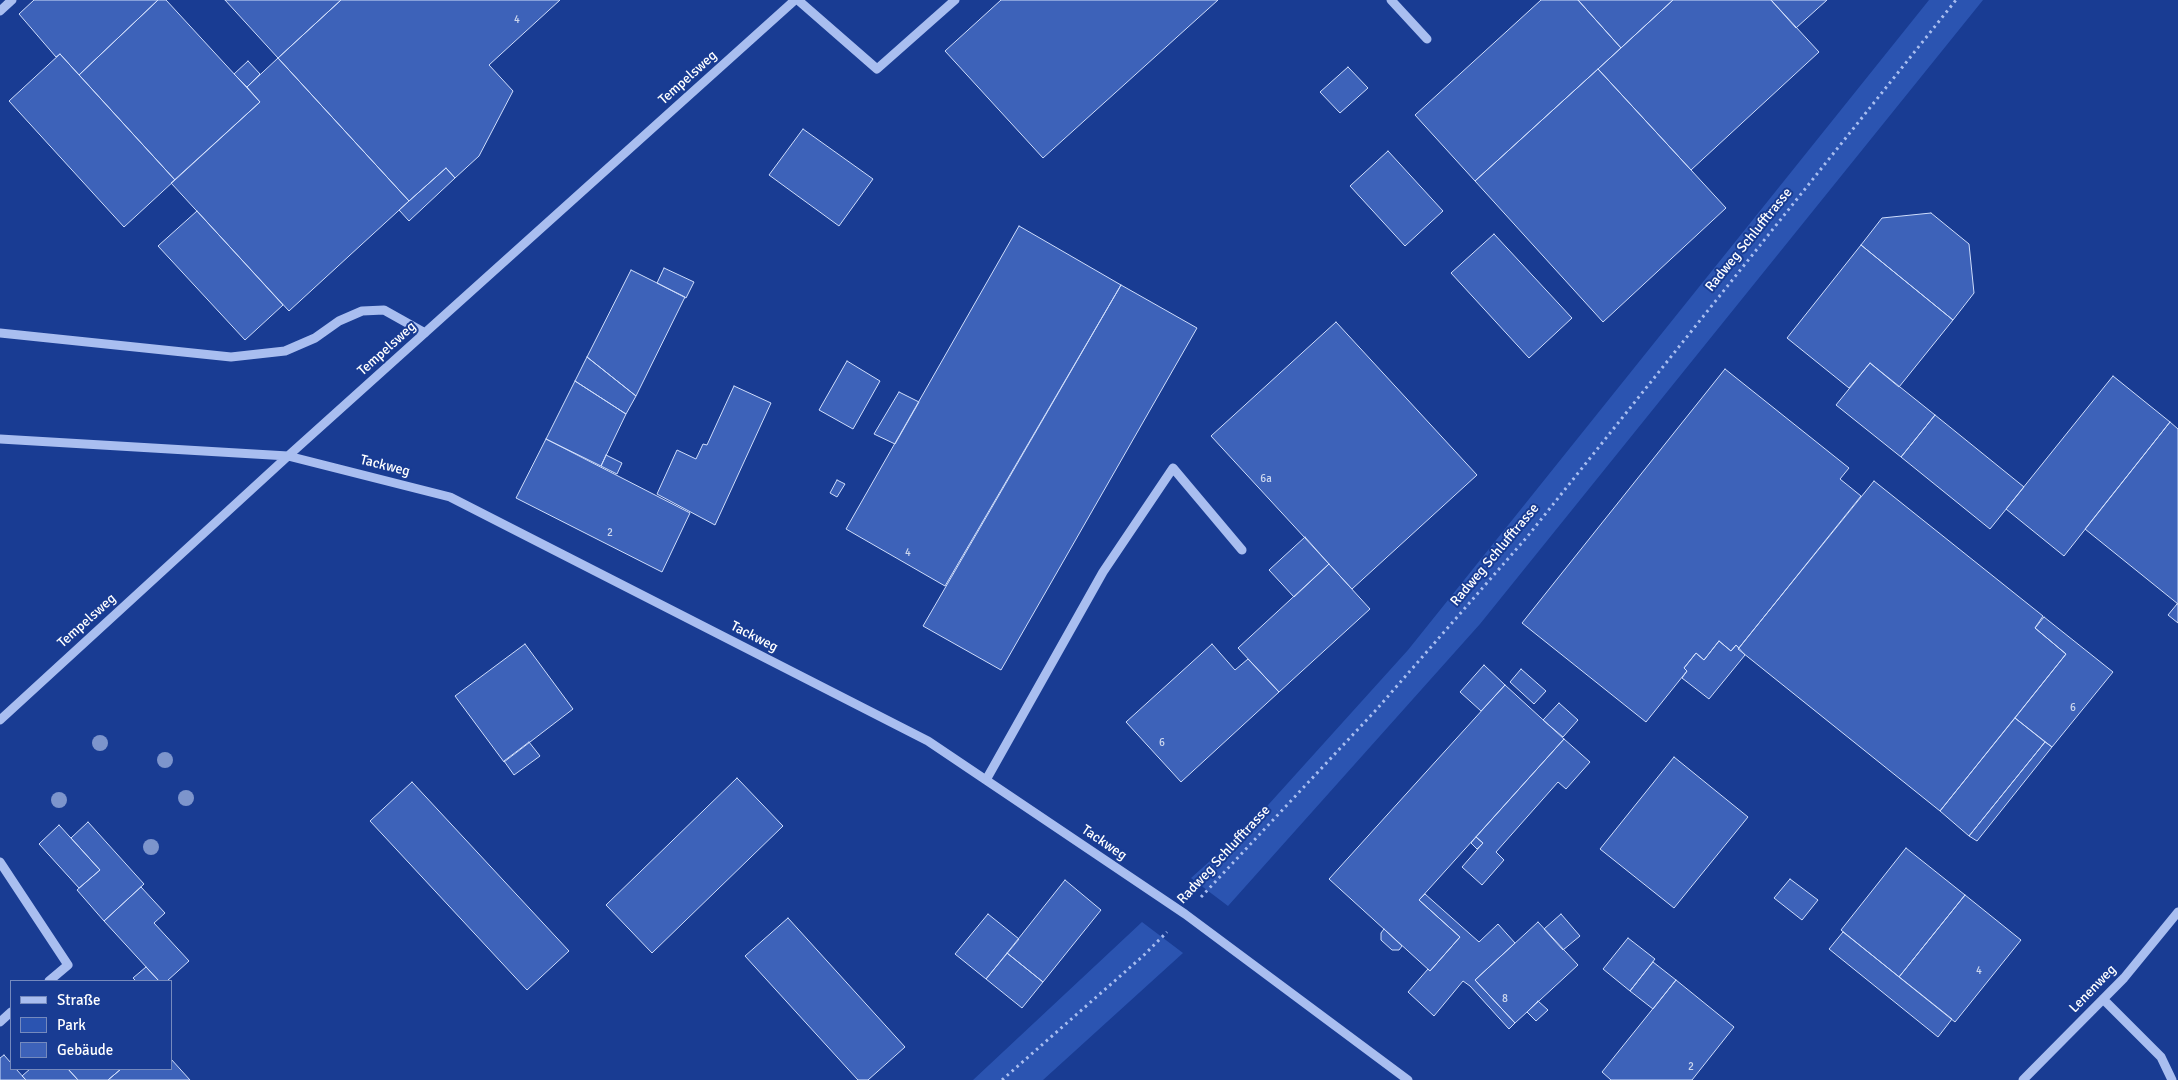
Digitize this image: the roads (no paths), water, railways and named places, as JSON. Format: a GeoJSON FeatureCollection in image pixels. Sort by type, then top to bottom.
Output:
{"type":"FeatureCollection","features":[{"type":"Feature","properties":{"kind":"street"},"geometry":{"type":"LineString","coordinates":[[0,11],[12,0]]}},
{"type":"Feature","properties":{"kind":"street"},"geometry":{"type":"LineString","coordinates":[[796,0],[877,69],[955,0]]}},
{"type":"Feature","properties":{"kind":"street","name":"Tempelsweg"},"geometry":{"type":"LineString","coordinates":[[0,720],[288,456],[796,0]]}},
{"type":"Feature","properties":{"kind":"street"},"geometry":{"type":"LineString","coordinates":[[1391,0],[1427,39]]}},
{"type":"Feature","properties":{"kind":"street"},"geometry":{"type":"LineString","coordinates":[[0,333],[231,357],[285,351],[315,338],[339,322],[362,311],[384,310],[425,333]]}},
{"type":"Feature","properties":{"kind":"street","name":"Tackweg"},"geometry":{"type":"LineString","coordinates":[[0,439],[288,456],[450,496],[928,741],[1185,914],[1408,1080]]}},
{"type":"Feature","properties":{"kind":"street"},"geometry":{"type":"LineString","coordinates":[[986,780],[1103,572],[1173,468],[1242,550]]}},
{"type":"Feature","properties":{"kind":"street"},"geometry":{"type":"LineString","coordinates":[[0,862],[68,965],[50,980]]}},
{"type":"Feature","properties":{"kind":"street","name":"Lenenweg"},"geometry":{"type":"LineString","coordinates":[[2023,1080],[2124,978],[2178,912]]}},
{"type":"Feature","properties":{"kind":"street"},"geometry":{"type":"LineString","coordinates":[[2103,999],[2161,1057],[2172,1080]]}},
{"type":"Feature","properties":{"kind":"street"},"geometry":{"type":"LineString","coordinates":[[0,1022],[10,1013]]}}]}
